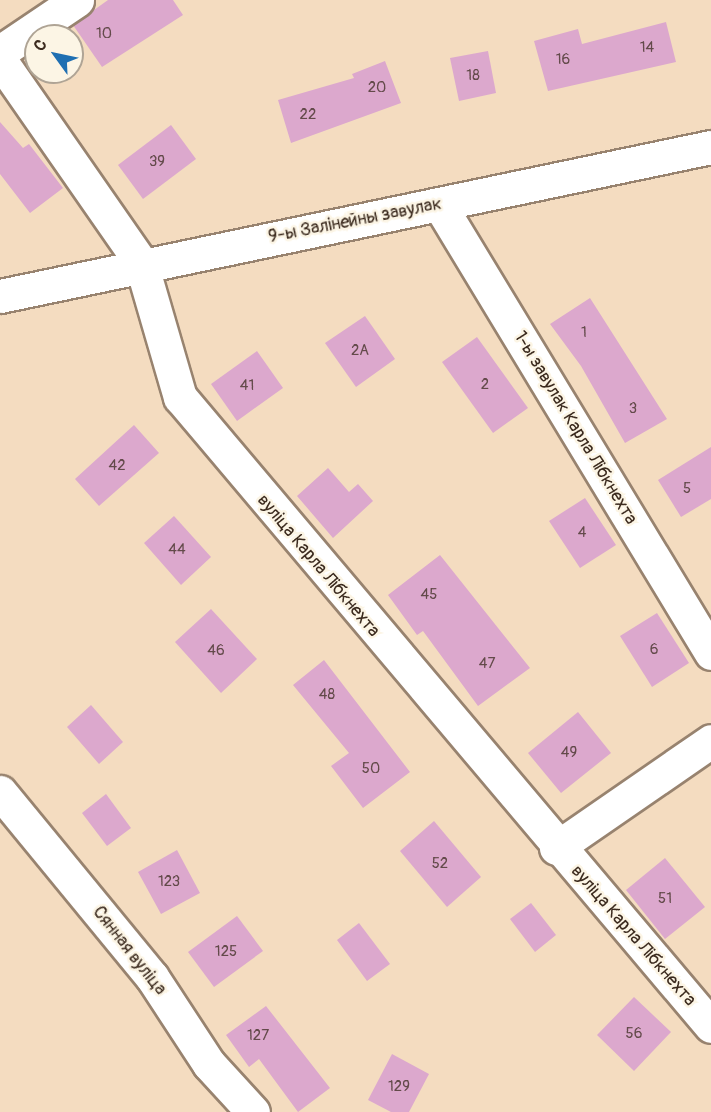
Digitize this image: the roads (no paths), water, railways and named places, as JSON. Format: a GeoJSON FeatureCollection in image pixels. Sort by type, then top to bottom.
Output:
{"type":"FeatureCollection","features":[{"type":"Feature","properties":{"kind":"street"},"geometry":{"type":"LineString","coordinates":[[0,52],[77,0]]}},
{"type":"Feature","properties":{"kind":"street","name":"вуліца Карла Лібкнехта"},"geometry":{"type":"LineString","coordinates":[[0,60],[141,263],[180,397],[556,848],[711,1026]]}},
{"type":"Feature","properties":{"kind":"street","name":"9-ы Залінейны завулак"},"geometry":{"type":"LineString","coordinates":[[0,296],[141,263],[440,204],[711,147]]}},
{"type":"Feature","properties":{"kind":"street","name":"1-ы завулак Карла Лібкнехта"},"geometry":{"type":"LineString","coordinates":[[440,204],[711,653]]}},
{"type":"Feature","properties":{"kind":"street"},"geometry":{"type":"LineString","coordinates":[[556,848],[711,741]]}},
{"type":"Feature","properties":{"kind":"street","name":"Сянная вуліца"},"geometry":{"type":"LineString","coordinates":[[0,792],[152,978],[209,1064],[253,1112]]}}]}
